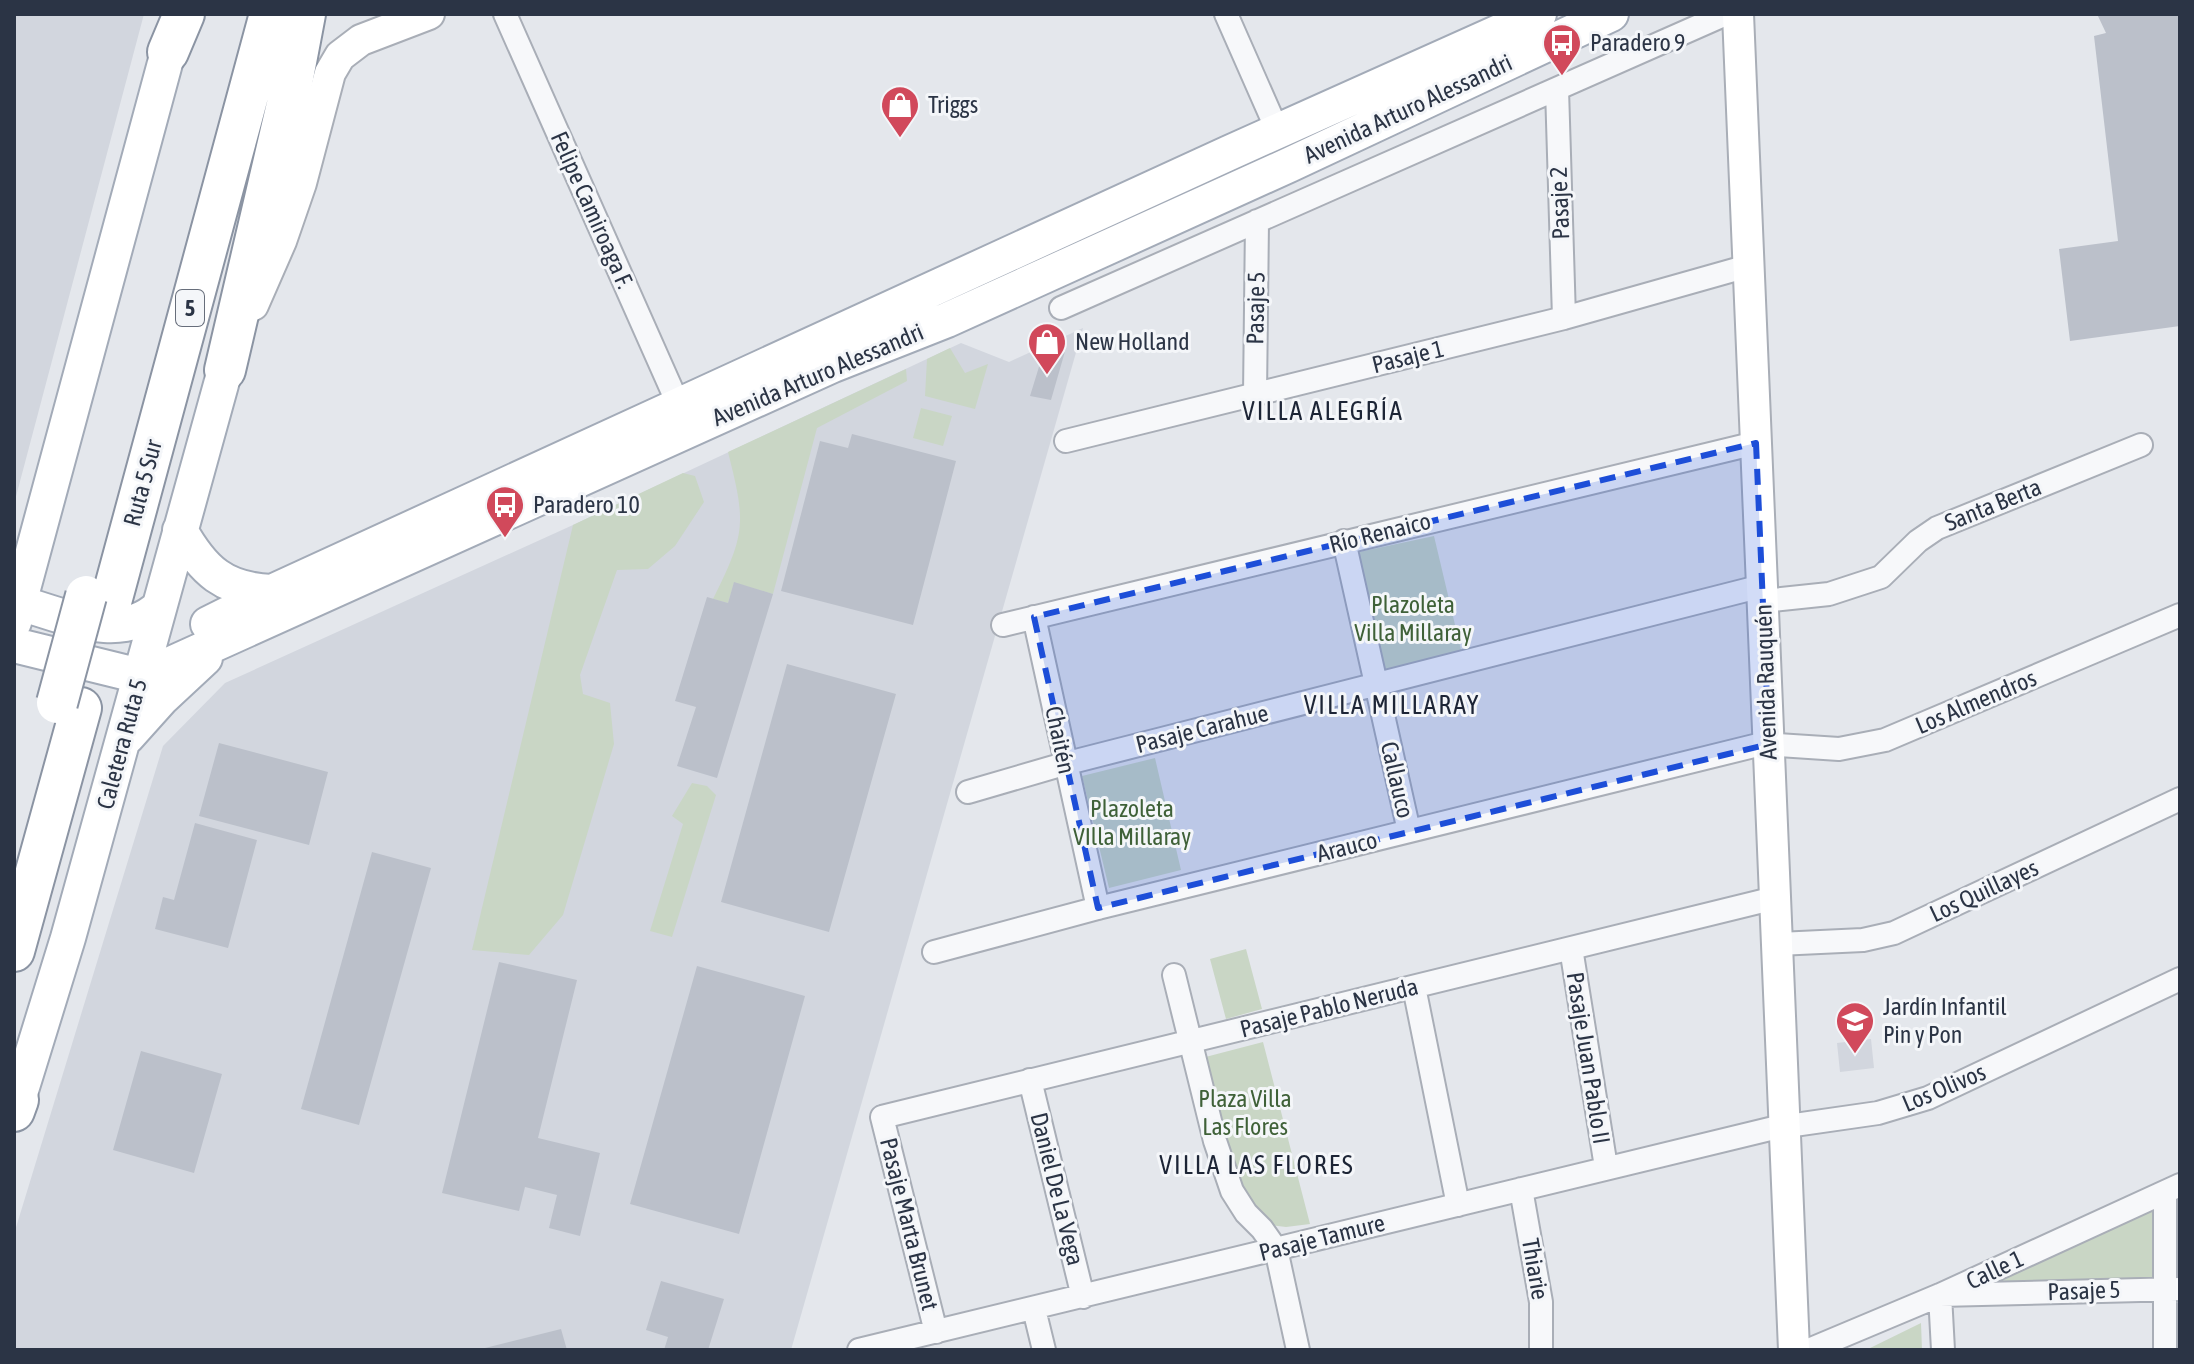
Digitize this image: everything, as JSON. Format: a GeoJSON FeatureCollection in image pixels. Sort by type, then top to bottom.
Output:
{"type":"FeatureCollection","features":[{"type":"Feature","properties":{"kind":"highway"},"geometry":{"type":"LineString","coordinates":[[168,52],[184,14]]}},
{"type":"Feature","properties":{"kind":"highway","name":"Ruta 5 Sur"},"geometry":{"type":"LineString","coordinates":[[14,951],[69,706],[244,14]]}},
{"type":"Feature","properties":{"kind":"highway","name":"Ruta 5 Sur"},"geometry":{"type":"LineString","coordinates":[[98,599],[270,14]]}},
{"type":"Feature","properties":{"kind":"highway"},"geometry":{"type":"LineString","coordinates":[[225,370],[292,83],[305,14]]}},
{"type":"Feature","properties":{"kind":"highway","name":"Ruta 5 Sur"},"geometry":{"type":"LineString","coordinates":[[14,857],[69,706]]}},
{"type":"Feature","properties":{"kind":"main road"},"geometry":{"type":"LineString","coordinates":[[159,607],[137,622],[115,627],[16,616],[176,14]]}},
{"type":"Feature","properties":{"kind":"main road"},"geometry":{"type":"LineString","coordinates":[[225,370],[281,241],[306,168],[330,73],[340,56],[361,40],[429,14]]}},
{"type":"Feature","properties":{"kind":"main road","name":"Avenida Arturo Alessandri"},"geometry":{"type":"LineString","coordinates":[[143,664],[272,592],[1539,14]]}},
{"type":"Feature","properties":{"kind":"main road","name":"Avenida Arturo Alessandri"},"geometry":{"type":"LineString","coordinates":[[16,616],[143,664],[227,640],[833,365],[974,308],[1611,14]]}},
{"type":"Feature","properties":{"kind":"main road","name":"Avenida Rauquén"},"geometry":{"type":"LineString","coordinates":[[1738,14],[1766,744],[1794,1350]]}},
{"type":"Feature","properties":{"kind":"main road","name":"Caletera Ruta 5"},"geometry":{"type":"LineString","coordinates":[[15,1109],[124,741],[225,370]]}},
{"type":"Feature","properties":{"kind":"main road"},"geometry":{"type":"LineString","coordinates":[[180,530],[202,564],[214,576],[254,591],[272,592]]}},
{"type":"Feature","properties":{"kind":"main road"},"geometry":{"type":"LineString","coordinates":[[124,741],[177,683],[227,640]]}},
{"type":"Feature","properties":{"kind":"main road"},"geometry":{"type":"LineString","coordinates":[[14,645],[143,664]]}},
{"type":"Feature","properties":{"kind":"street","name":"Felipe Camiroaga F."},"geometry":{"type":"LineString","coordinates":[[505,14],[679,406]]}},
{"type":"Feature","properties":{"kind":"street"},"geometry":{"type":"LineString","coordinates":[[1226,14],[1278,132]]}},
{"type":"Feature","properties":{"kind":"street","name":"Avenida Arturo Alessandri"},"geometry":{"type":"LineString","coordinates":[[1061,308],[1726,14]]}},
{"type":"Feature","properties":{"kind":"street","name":"Pasaje 2"},"geometry":{"type":"LineString","coordinates":[[1557,89],[1564,318]]}},
{"type":"Feature","properties":{"kind":"street","name":"Pasaje 5"},"geometry":{"type":"LineString","coordinates":[[1255,395],[1257,221]]}},
{"type":"Feature","properties":{"kind":"street","name":"Pasaje 1"},"geometry":{"type":"LineString","coordinates":[[1066,441],[1564,318],[1748,266]]}},
{"type":"Feature","properties":{"kind":"street","name":"Río Renaico"},"geometry":{"type":"LineString","coordinates":[[1003,625],[1756,443]]}},
{"type":"Feature","properties":{"kind":"street","name":"Santa Berta"},"geometry":{"type":"LineString","coordinates":[[1762,593],[1829,594],[1881,577],[1918,541],[1937,528],[2141,445]]}},
{"type":"Feature","properties":{"kind":"street","name":"Callauco"},"geometry":{"type":"LineString","coordinates":[[1344,541],[1409,831]]}},
{"type":"Feature","properties":{"kind":"street","name":"Pasaje Carahue"},"geometry":{"type":"LineString","coordinates":[[968,792],[1064,764],[1376,685],[1762,593]]}},
{"type":"Feature","properties":{"kind":"street","name":"Los Almendros"},"geometry":{"type":"LineString","coordinates":[[1766,744],[1839,749],[1885,740],[2180,615]]}},
{"type":"Feature","properties":{"kind":"street","name":"Chaitén"},"geometry":{"type":"LineString","coordinates":[[1034,617],[1098,908]]}},
{"type":"Feature","properties":{"kind":"street","name":"Arauco"},"geometry":{"type":"LineString","coordinates":[[934,952],[1098,908],[1766,744]]}},
{"type":"Feature","properties":{"kind":"street","name":"Los Quillayes"},"geometry":{"type":"LineString","coordinates":[[1777,944],[1863,940],[1894,933],[2180,799]]}},
{"type":"Feature","properties":{"kind":"street","name":"Pasaje Pablo Neruda"},"geometry":{"type":"LineString","coordinates":[[882,1117],[1775,898]]}},
{"type":"Feature","properties":{"kind":"street","name":"Pasaje Juan Pablo II"},"geometry":{"type":"LineString","coordinates":[[1571,948],[1606,1167]]}},
{"type":"Feature","properties":{"kind":"street"},"geometry":{"type":"LineString","coordinates":[[1174,975],[1215,1141],[1232,1191],[1276,1249],[1298,1350]]}},
{"type":"Feature","properties":{"kind":"street","name":"Los Olivos"},"geometry":{"type":"LineString","coordinates":[[1785,1126],[1878,1113],[1928,1098],[2180,979]]}},
{"type":"Feature","properties":{"kind":"street"},"geometry":{"type":"LineString","coordinates":[[1414,987],[1458,1205]]}},
{"type":"Feature","properties":{"kind":"street","name":"Daniel De La Vega"},"geometry":{"type":"LineString","coordinates":[[1030,1080],[1083,1297]]}},
{"type":"Feature","properties":{"kind":"street","name":"Pasaje Marta Brunet"},"geometry":{"type":"LineString","coordinates":[[882,1117],[936,1332]]}},
{"type":"Feature","properties":{"kind":"street","name":"Pasaje Tamure"},"geometry":{"type":"LineString","coordinates":[[859,1350],[1785,1126]]}},
{"type":"Feature","properties":{"kind":"street"},"geometry":{"type":"LineString","coordinates":[[2165,1350],[2172,1289],[2173,1188]]}},
{"type":"Feature","properties":{"kind":"street","name":"Calle 1"},"geometry":{"type":"LineString","coordinates":[[1809,1350],[1940,1295],[2173,1188]]}},
{"type":"Feature","properties":{"kind":"street","name":"Thiarie"},"geometry":{"type":"LineString","coordinates":[[1521,1189],[1541,1302],[1541,1350]]}},
{"type":"Feature","properties":{"kind":"street","name":"Pasaje 5"},"geometry":{"type":"LineString","coordinates":[[1940,1295],[2172,1289]]}},
{"type":"Feature","properties":{"kind":"street"},"geometry":{"type":"LineString","coordinates":[[1940,1295],[1943,1350]]}},
{"type":"Feature","properties":{"kind":"street"},"geometry":{"type":"LineString","coordinates":[[1034,1309],[1044,1350]]}},
{"type":"Feature","properties":{"kind":"highlighted area"},"geometry":{"type":"Polygon","coordinates":[[[1756,443],[1769,744],[1098,908],[1034,617],[1756,443]]]}},
{"type":"Feature","properties":{"kind":"shaded area"},"geometry":{"type":"Polygon","coordinates":[[[14,14],[144,14],[14,504],[14,14]]]}},
{"type":"Feature","properties":{"kind":"shaded area"},"geometry":{"type":"Polygon","coordinates":[[[1083,328],[791,1350],[14,1350],[14,1234],[163,746],[225,683],[573,525],[961,343],[1009,362],[1083,328]]]}},
{"type":"Feature","properties":{"kind":"shaded area","name":"Jardín Infantil Pin y Pon"},"geometry":{"type":"Polygon","coordinates":[[[1871,1039],[1874,1068],[1840,1072],[1837,1043],[1871,1039]]]}},
{"type":"Feature","properties":{"kind":"green space"},"geometry":{"type":"Polygon","coordinates":[[[950,348],[965,373],[988,364],[975,409],[925,396],[927,359],[950,348]]]}},
{"type":"Feature","properties":{"kind":"green space"},"geometry":{"type":"Polygon","coordinates":[[[906,369],[907,381],[817,428],[773,594],[734,583],[728,603],[713,599],[732,558],[740,527],[738,496],[728,452],[906,369]]]}},
{"type":"Feature","properties":{"kind":"green space"},"geometry":{"type":"Polygon","coordinates":[[[921,408],[952,416],[943,446],[913,438],[921,408]]]}},
{"type":"Feature","properties":{"kind":"green space"},"geometry":{"type":"Polygon","coordinates":[[[683,473],[695,476],[704,502],[675,546],[648,569],[617,570],[580,675],[583,694],[610,703],[614,744],[563,915],[529,955],[472,950],[573,525],[683,473]]]}},
{"type":"Feature","properties":{"kind":"green space","name":"Plazoleta Villa Millaray"},"geometry":{"type":"Polygon","coordinates":[[[1434,536],[1461,650],[1384,670],[1359,552],[1434,536]]]}},
{"type":"Feature","properties":{"kind":"green space","name":"Plazoleta VIlla Millaray"},"geometry":{"type":"Polygon","coordinates":[[[1155,758],[1181,870],[1109,888],[1082,776],[1155,758]]]}},
{"type":"Feature","properties":{"kind":"green space"},"geometry":{"type":"Polygon","coordinates":[[[692,783],[707,786],[716,795],[672,937],[650,931],[683,824],[672,816],[692,783]]]}},
{"type":"Feature","properties":{"kind":"green space"},"geometry":{"type":"Polygon","coordinates":[[[1246,949],[1262,1009],[1226,1019],[1210,959],[1246,949]]]}},
{"type":"Feature","properties":{"kind":"green space","name":"Plaza Villa Las Flores"},"geometry":{"type":"Polygon","coordinates":[[[1263,1042],[1310,1224],[1286,1227],[1261,1224],[1239,1199],[1194,1060],[1263,1042]]]}},
{"type":"Feature","properties":{"kind":"green space"},"geometry":{"type":"Polygon","coordinates":[[[2159,1208],[2158,1281],[1977,1290],[2159,1208]]]}},
{"type":"Feature","properties":{"kind":"green space"},"geometry":{"type":"Polygon","coordinates":[[[1921,1323],[1922,1350],[1866,1350],[1921,1323]]]}},
{"type":"Feature","properties":{"kind":"building"},"geometry":{"type":"Polygon","coordinates":[[[2097,14],[2180,14],[2180,326],[2070,341],[2059,249],[2118,241],[2094,36],[2106,33],[2097,14]]]}},
{"type":"Feature","properties":{"kind":"building","name":"New Holland"},"geometry":{"type":"Polygon","coordinates":[[[1066,348],[1051,400],[1030,396],[1042,357],[1066,348]]]}},
{"type":"Feature","properties":{"kind":"building"},"geometry":{"type":"Polygon","coordinates":[[[852,434],[956,461],[913,625],[781,591],[820,441],[848,448],[852,434]]]}},
{"type":"Feature","properties":{"kind":"building"},"geometry":{"type":"Polygon","coordinates":[[[734,582],[773,594],[717,778],[677,766],[696,707],[675,701],[707,597],[728,603],[734,582]]]}},
{"type":"Feature","properties":{"kind":"building"},"geometry":{"type":"Polygon","coordinates":[[[787,664],[896,694],[829,932],[721,902],[787,664]]]}},
{"type":"Feature","properties":{"kind":"building"},"geometry":{"type":"Polygon","coordinates":[[[219,743],[328,772],[309,845],[199,816],[219,743]]]}},
{"type":"Feature","properties":{"kind":"building"},"geometry":{"type":"Polygon","coordinates":[[[195,823],[257,840],[228,948],[155,929],[163,897],[174,900],[195,823]]]}},
{"type":"Feature","properties":{"kind":"building"},"geometry":{"type":"Polygon","coordinates":[[[372,852],[431,868],[359,1125],[301,1109],[372,852]]]}},
{"type":"Feature","properties":{"kind":"building"},"geometry":{"type":"Polygon","coordinates":[[[499,962],[577,980],[538,1138],[600,1153],[580,1236],[549,1228],[557,1195],[525,1187],[519,1211],[442,1193],[499,962]]]}},
{"type":"Feature","properties":{"kind":"building"},"geometry":{"type":"Polygon","coordinates":[[[697,966],[805,996],[739,1234],[630,1204],[697,966]]]}},
{"type":"Feature","properties":{"kind":"building"},"geometry":{"type":"Polygon","coordinates":[[[141,1051],[222,1074],[194,1173],[113,1150],[141,1051]]]}},
{"type":"Feature","properties":{"kind":"building"},"geometry":{"type":"Polygon","coordinates":[[[661,1281],[724,1299],[708,1350],[664,1350],[668,1337],[646,1330],[661,1281]]]}},
{"type":"Feature","properties":{"kind":"building"},"geometry":{"type":"Polygon","coordinates":[[[561,1329],[567,1350],[481,1349],[561,1329]]]}},
{"type":"Feature","properties":{"kind":"place","name":"Paradero 9"},"geometry":{"type":"Point","coordinates":[1562,77]}},
{"type":"Feature","properties":{"kind":"place","name":"Triggs"},"geometry":{"type":"Point","coordinates":[900,139]}},
{"type":"Feature","properties":{"kind":"place","name":"New Holland"},"geometry":{"type":"Point","coordinates":[1047,376]}},
{"type":"Feature","properties":{"kind":"place","name":"Paradero 10"},"geometry":{"type":"Point","coordinates":[505,539]}},
{"type":"Feature","properties":{"kind":"place","name":"Jardín Infantil Pin y Pon"},"geometry":{"type":"Point","coordinates":[1855,1055]}},
{"type":"Feature","properties":{"kind":"district","name":"VILLA ALEGRÍA"},"geometry":{"type":"Point","coordinates":[1323,411]}},
{"type":"Feature","properties":{"kind":"district","name":"VILLA MILLARAY"},"geometry":{"type":"Point","coordinates":[1392,705]}},
{"type":"Feature","properties":{"kind":"district","name":"VILLA LAS FLORES"},"geometry":{"type":"Point","coordinates":[1257,1165]}}]}
